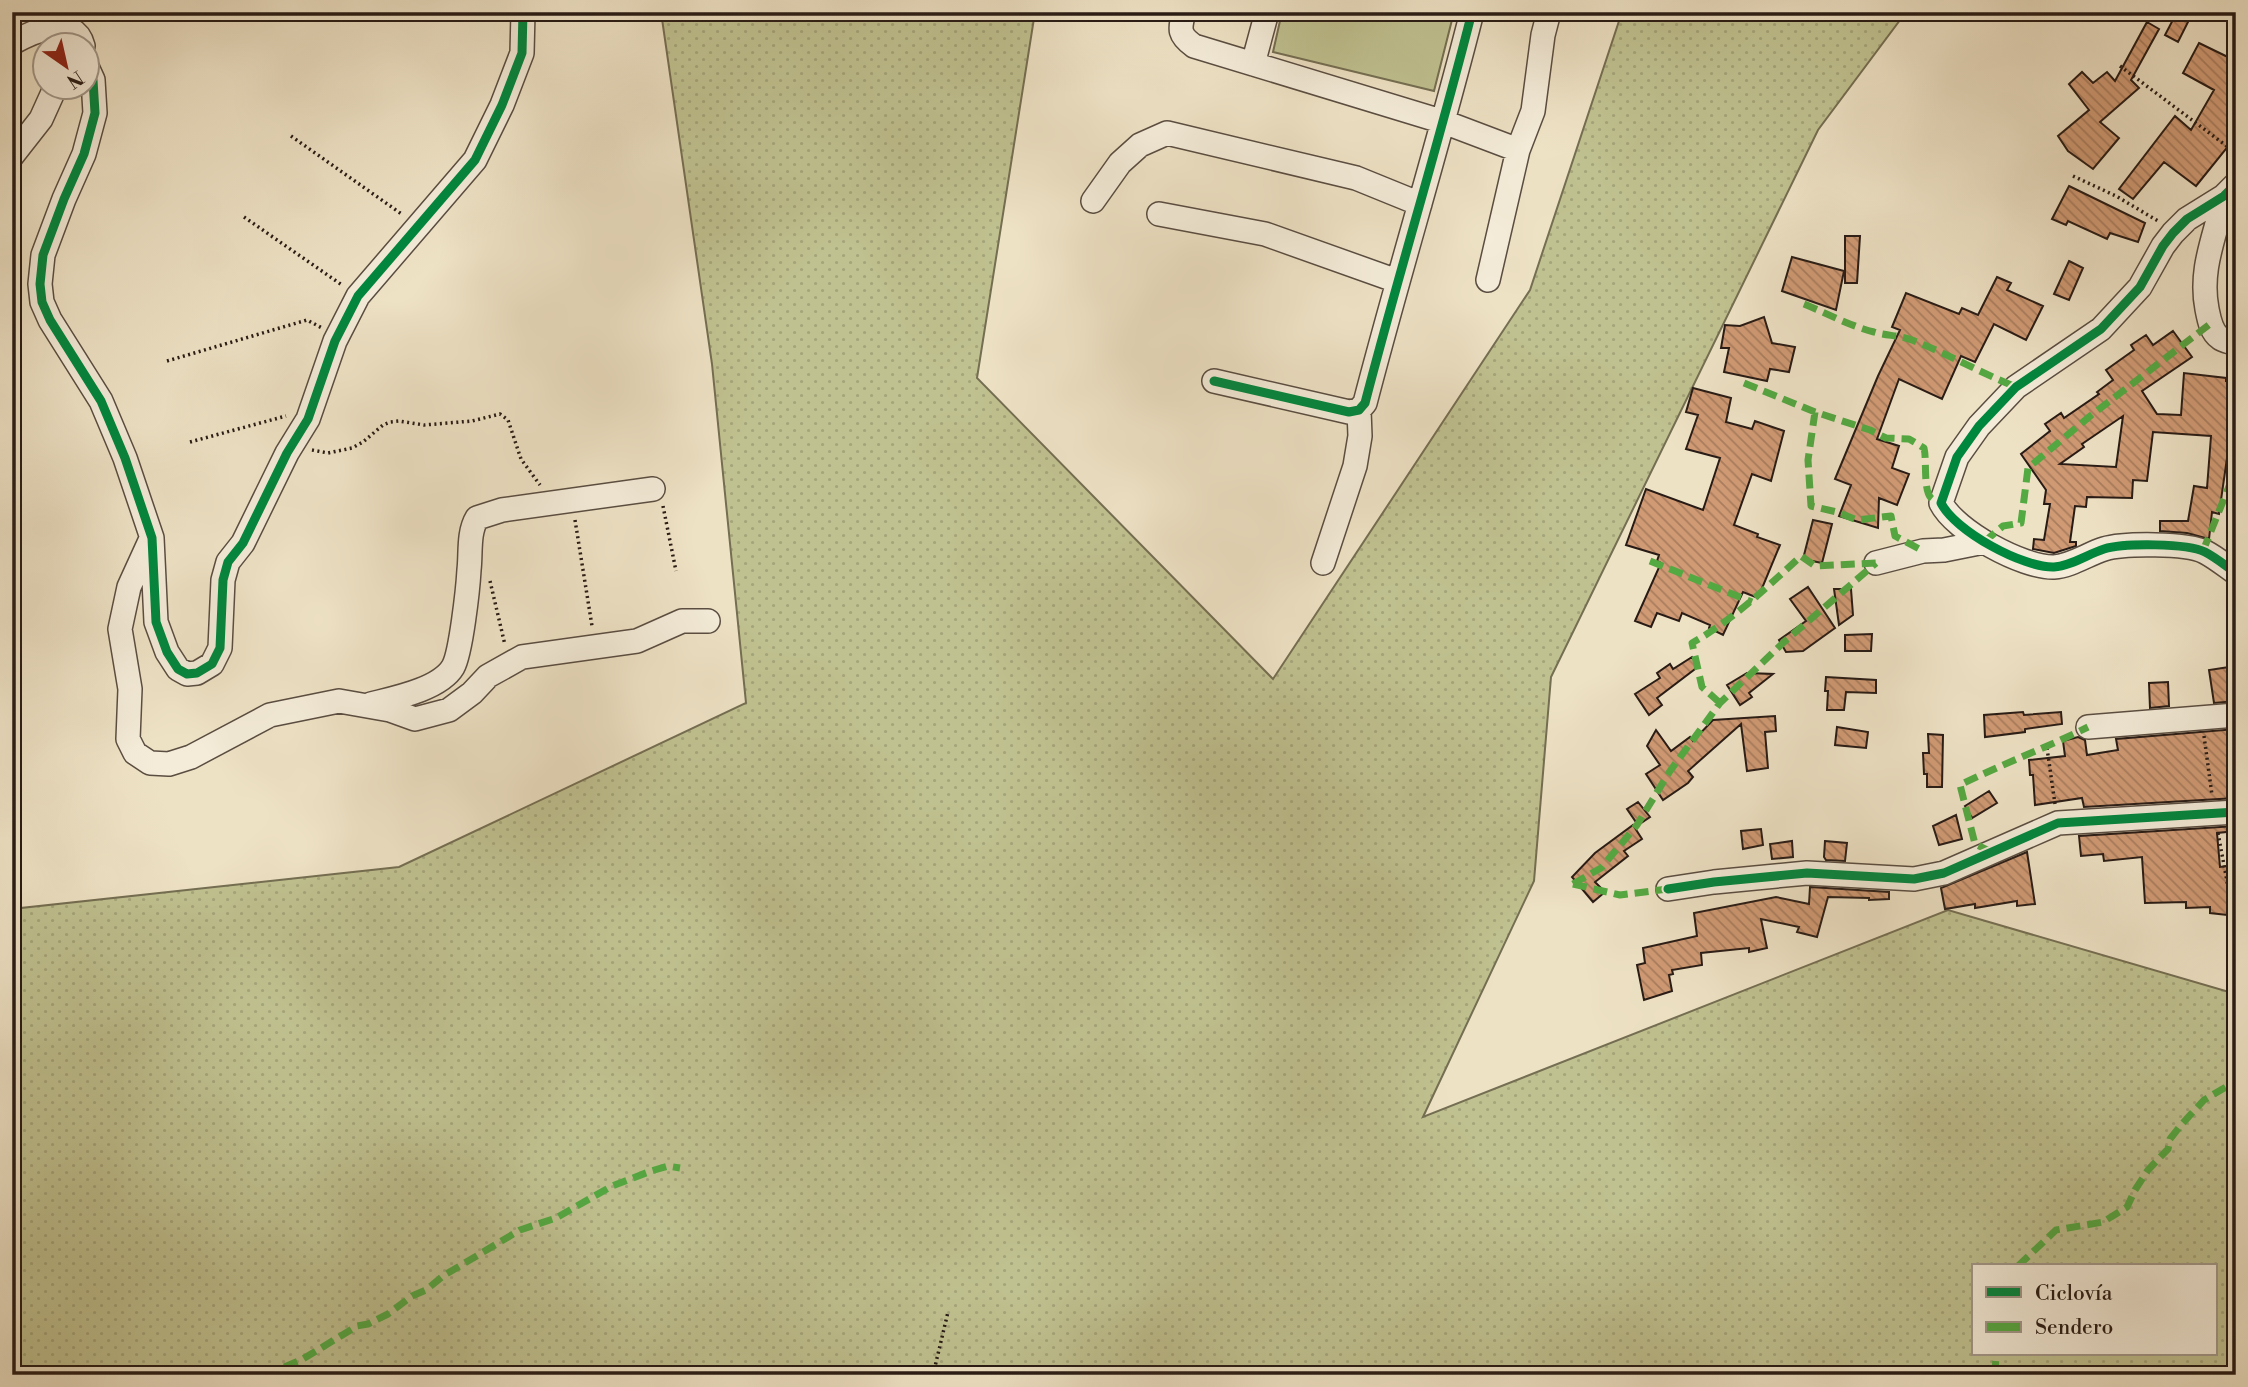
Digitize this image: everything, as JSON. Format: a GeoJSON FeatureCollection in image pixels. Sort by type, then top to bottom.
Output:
{"type":"FeatureCollection","features":[{"type":"Feature","properties":{"kind":"street"},"geometry":{"type":"LineString","coordinates":[[95,102],[96,113],[84,155],[43,255],[41,302],[101,401],[125,458],[152,538],[156,622],[167,652],[178,669],[187,674],[197,673],[212,664],[220,648],[223,580],[228,562],[243,543],[312,409],[335,341],[358,296],[475,160],[502,105],[522,53],[523,12]]}},
{"type":"Feature","properties":{"kind":"street"},"geometry":{"type":"LineString","coordinates":[[1184,12],[1180,26],[1183,38],[1194,46],[1444,122],[1518,150]]}},
{"type":"Feature","properties":{"kind":"street"},"geometry":{"type":"LineString","coordinates":[[1253,64],[1267,12]]}},
{"type":"Feature","properties":{"kind":"street"},"geometry":{"type":"LineString","coordinates":[[1214,381],[1349,412],[1359,410],[1365,403],[1472,12]]}},
{"type":"Feature","properties":{"kind":"street"},"geometry":{"type":"LineString","coordinates":[[1488,280],[1518,150],[1533,111],[1543,35],[1549,12]]}},
{"type":"Feature","properties":{"kind":"street"},"geometry":{"type":"LineString","coordinates":[[36,32],[68,27],[74,32]]}},
{"type":"Feature","properties":{"kind":"street"},"geometry":{"type":"LineString","coordinates":[[12,43],[32,34]]}},
{"type":"Feature","properties":{"kind":"street"},"geometry":{"type":"LineString","coordinates":[[12,156],[41,119],[49,102]]}},
{"type":"Feature","properties":{"kind":"street"},"geometry":{"type":"LineString","coordinates":[[1093,201],[1120,163],[1140,145],[1167,133],[1356,177],[1420,204]]}},
{"type":"Feature","properties":{"kind":"street"},"geometry":{"type":"LineString","coordinates":[[2230,190],[2187,219],[2173,233],[2140,287],[2101,328],[2016,387],[1979,426],[1957,457],[1941,503],[1958,525],[1984,542],[2029,563],[2055,567],[2104,549],[2126,545],[2181,547],[2203,551],[2236,573]]}},
{"type":"Feature","properties":{"kind":"street"},"geometry":{"type":"LineString","coordinates":[[2230,190],[2211,241],[2203,290],[2210,324],[2220,338],[2236,344]]}},
{"type":"Feature","properties":{"kind":"street"},"geometry":{"type":"LineString","coordinates":[[1159,214],[1265,234],[1397,281]]}},
{"type":"Feature","properties":{"kind":"street"},"geometry":{"type":"LineString","coordinates":[[1322,563],[1354,466],[1360,436],[1359,410]]}},
{"type":"Feature","properties":{"kind":"street"},"geometry":{"type":"LineString","coordinates":[[365,705],[406,695],[439,681],[453,666],[469,574],[472,526],[477,518],[502,510],[653,489]]}},
{"type":"Feature","properties":{"kind":"street"},"geometry":{"type":"LineString","coordinates":[[152,538],[129,587],[120,629],[130,689],[128,739],[135,753],[150,763],[169,764],[191,757],[270,715],[339,702],[390,710],[415,719],[449,710],[472,693],[488,676],[522,657],[637,641],[682,621],[708,621]]}},
{"type":"Feature","properties":{"kind":"street"},"geometry":{"type":"LineString","coordinates":[[1876,563],[1923,551],[1984,542]]}},
{"type":"Feature","properties":{"kind":"street"},"geometry":{"type":"LineString","coordinates":[[2088,727],[2236,715]]}},
{"type":"Feature","properties":{"kind":"street"},"geometry":{"type":"LineString","coordinates":[[1668,889],[1807,873],[1914,879],[1944,873],[2058,823],[2236,812]]}},
{"type":"Feature","properties":{"kind":"path"},"geometry":{"type":"LineString","coordinates":[[2120,66],[2236,153]]}},
{"type":"Feature","properties":{"kind":"path"},"geometry":{"type":"LineString","coordinates":[[291,136],[419,226]]}},
{"type":"Feature","properties":{"kind":"path"},"geometry":{"type":"LineString","coordinates":[[2074,176],[2151,215],[2173,233]]}},
{"type":"Feature","properties":{"kind":"path"},"geometry":{"type":"LineString","coordinates":[[244,216],[358,296]]}},
{"type":"Feature","properties":{"kind":"path"},"geometry":{"type":"LineString","coordinates":[[167,361],[307,320],[320,326],[335,341]]}},
{"type":"Feature","properties":{"kind":"path"},"geometry":{"type":"LineString","coordinates":[[190,442],[312,409]]}},
{"type":"Feature","properties":{"kind":"path"},"geometry":{"type":"LineString","coordinates":[[295,440],[315,452],[340,452],[363,442],[377,429],[390,422],[424,425],[472,421],[500,414],[508,420],[515,446],[529,472],[539,483],[568,501],[591,624],[598,647]]}},
{"type":"Feature","properties":{"kind":"path"},"geometry":{"type":"LineString","coordinates":[[653,489],[663,503],[676,571]]}},
{"type":"Feature","properties":{"kind":"path"},"geometry":{"type":"LineString","coordinates":[[488,572],[506,648],[513,662]]}},
{"type":"Feature","properties":{"kind":"path"},"geometry":{"type":"LineString","coordinates":[[2047,748],[2058,823]]}},
{"type":"Feature","properties":{"kind":"path"},"geometry":{"type":"LineString","coordinates":[[933,1375],[948,1312]]}},
{"type":"Feature","properties":{"kind":"green space"},"geometry":{"type":"Polygon","coordinates":[[[661,12],[1035,12],[977,378],[1273,679],[1530,290],[1622,12],[1906,12],[1818,130],[1551,677],[1534,881],[1423,1117],[1948,910],[2236,994],[2236,1375],[12,1375],[12,909],[399,867],[746,703],[712,364],[661,12]]]}},
{"type":"Feature","properties":{"kind":"green space"},"geometry":{"type":"Polygon","coordinates":[[[1282,12],[1454,12],[1434,91],[1273,52],[1282,12]]]}},
{"type":"Feature","properties":{"kind":"building"},"geometry":{"type":"Polygon","coordinates":[[[2177,12],[2193,12],[2178,42],[2165,35],[2177,12]]]}},
{"type":"Feature","properties":{"kind":"building"},"geometry":{"type":"Polygon","coordinates":[[[2147,22],[2159,29],[2131,80],[2139,88],[2100,122],[2119,138],[2093,169],[2068,151],[2058,136],[2089,110],[2069,84],[2082,72],[2093,83],[2107,72],[2115,81],[2147,22]]]}},
{"type":"Feature","properties":{"kind":"building"},"geometry":{"type":"Polygon","coordinates":[[[2199,43],[2236,61],[2236,150],[2229,145],[2196,186],[2164,162],[2133,199],[2119,189],[2175,116],[2191,130],[2214,90],[2183,73],[2199,43]]]}},
{"type":"Feature","properties":{"kind":"building"},"geometry":{"type":"Polygon","coordinates":[[[2069,186],[2145,223],[2138,242],[2110,233],[2107,239],[2068,221],[2066,225],[2052,219],[2069,186]]]}},
{"type":"Feature","properties":{"kind":"building"},"geometry":{"type":"Polygon","coordinates":[[[1845,236],[1860,236],[1857,283],[1845,283],[1845,236]]]}},
{"type":"Feature","properties":{"kind":"building"},"geometry":{"type":"Polygon","coordinates":[[[1792,257],[1844,271],[1836,310],[1782,291],[1792,257]]]}},
{"type":"Feature","properties":{"kind":"building"},"geometry":{"type":"Polygon","coordinates":[[[2069,261],[2083,268],[2069,300],[2054,294],[2069,261]]]}},
{"type":"Feature","properties":{"kind":"building"},"geometry":{"type":"Polygon","coordinates":[[[1997,277],[2011,283],[2007,290],[2043,306],[2026,340],[1994,324],[1975,362],[1961,356],[1942,399],[1899,379],[1877,439],[1899,446],[1892,468],[1909,474],[1897,505],[1879,498],[1878,528],[1839,516],[1851,485],[1835,479],[1900,330],[1892,327],[1906,293],[1959,314],[1962,308],[1978,315],[1997,277]]]}},
{"type":"Feature","properties":{"kind":"building"},"geometry":{"type":"Polygon","coordinates":[[[1764,317],[1772,343],[1795,347],[1789,372],[1770,369],[1767,381],[1724,372],[1729,348],[1721,348],[1725,325],[1740,326],[1764,317]]]}},
{"type":"Feature","properties":{"kind":"building"},"geometry":{"type":"Polygon","coordinates":[[[2173,331],[2192,357],[2142,391],[2157,414],[2181,415],[2184,373],[2226,378],[2226,381],[2236,382],[2236,437],[2230,437],[2219,514],[2212,512],[2209,539],[2187,533],[2160,531],[2160,521],[2188,521],[2194,486],[2207,488],[2211,436],[2153,432],[2147,481],[2133,480],[2132,498],[2087,497],[2086,507],[2075,506],[2070,542],[2076,542],[2076,546],[2054,553],[2033,549],[2034,539],[2044,540],[2050,504],[2044,504],[2046,490],[2021,454],[2050,431],[2045,424],[2061,413],[2064,418],[2099,394],[2097,392],[2113,380],[2106,370],[2134,350],[2131,345],[2146,335],[2153,345],[2173,331]],[[2123,416],[2082,444],[2084,447],[2060,464],[2116,467],[2123,416]]]}},
{"type":"Feature","properties":{"kind":"building"},"geometry":{"type":"Polygon","coordinates":[[[1693,388],[1731,398],[1726,422],[1752,429],[1755,421],[1784,431],[1771,481],[1752,474],[1734,525],[1780,545],[1758,598],[1743,592],[1723,635],[1709,628],[1710,625],[1682,613],[1679,621],[1657,613],[1651,627],[1635,621],[1661,563],[1657,561],[1659,555],[1626,545],[1646,489],[1703,510],[1720,458],[1686,449],[1698,415],[1686,412],[1693,388]]]}},
{"type":"Feature","properties":{"kind":"building"},"geometry":{"type":"Polygon","coordinates":[[[1813,520],[1832,524],[1822,563],[1803,559],[1813,520]]]}},
{"type":"Feature","properties":{"kind":"building"},"geometry":{"type":"Polygon","coordinates":[[[1808,587],[1835,628],[1803,651],[1786,652],[1779,640],[1806,621],[1790,599],[1808,587]]]}},
{"type":"Feature","properties":{"kind":"building"},"geometry":{"type":"Polygon","coordinates":[[[1834,589],[1851,589],[1853,615],[1839,625],[1834,589]]]}},
{"type":"Feature","properties":{"kind":"building"},"geometry":{"type":"Polygon","coordinates":[[[1872,634],[1871,651],[1845,651],[1845,635],[1872,634]]]}},
{"type":"Feature","properties":{"kind":"building"},"geometry":{"type":"Polygon","coordinates":[[[1692,657],[1699,666],[1657,698],[1662,705],[1649,715],[1635,694],[1660,678],[1657,673],[1670,664],[1673,669],[1692,657]]]}},
{"type":"Feature","properties":{"kind":"building"},"geometry":{"type":"Polygon","coordinates":[[[2236,666],[2236,701],[2214,703],[2209,670],[2236,666]]]}},
{"type":"Feature","properties":{"kind":"building"},"geometry":{"type":"Polygon","coordinates":[[[1747,673],[1773,674],[1749,693],[1752,697],[1740,705],[1727,685],[1747,673]]]}},
{"type":"Feature","properties":{"kind":"building"},"geometry":{"type":"Polygon","coordinates":[[[1826,677],[1876,680],[1876,693],[1846,692],[1844,710],[1827,710],[1826,677]]]}},
{"type":"Feature","properties":{"kind":"building"},"geometry":{"type":"Polygon","coordinates":[[[2168,682],[2169,706],[2150,708],[2149,683],[2168,682]]]}},
{"type":"Feature","properties":{"kind":"building"},"geometry":{"type":"Polygon","coordinates":[[[2023,712],[2024,715],[2061,712],[2062,724],[1985,737],[1984,715],[2023,712]]]}},
{"type":"Feature","properties":{"kind":"building"},"geometry":{"type":"Polygon","coordinates":[[[1775,716],[1776,731],[1765,732],[1768,768],[1747,771],[1741,724],[1688,771],[1693,777],[1688,783],[1663,800],[1646,774],[1660,765],[1647,746],[1656,730],[1671,751],[1690,737],[1693,741],[1713,720],[1775,716]]]}},
{"type":"Feature","properties":{"kind":"building"},"geometry":{"type":"Polygon","coordinates":[[[1837,727],[1868,732],[1866,748],[1835,745],[1837,727]]]}},
{"type":"Feature","properties":{"kind":"building"},"geometry":{"type":"Polygon","coordinates":[[[2236,729],[2236,798],[2084,807],[2082,798],[2035,805],[2029,760],[2065,756],[2063,741],[2078,737],[2085,740],[2087,755],[2118,750],[2116,739],[2236,729]]]}},
{"type":"Feature","properties":{"kind":"building"},"geometry":{"type":"Polygon","coordinates":[[[1928,734],[1943,735],[1942,787],[1927,787],[1923,753],[1929,753],[1928,734]]]}},
{"type":"Feature","properties":{"kind":"building"},"geometry":{"type":"Polygon","coordinates":[[[1989,791],[1997,803],[1972,818],[1965,806],[1989,791]]]}},
{"type":"Feature","properties":{"kind":"building"},"geometry":{"type":"Polygon","coordinates":[[[1638,802],[1650,817],[1638,825],[1627,809],[1638,802]]]}},
{"type":"Feature","properties":{"kind":"building"},"geometry":{"type":"Polygon","coordinates":[[[1956,815],[1962,839],[1939,845],[1933,826],[1956,815]]]}},
{"type":"Feature","properties":{"kind":"building"},"geometry":{"type":"Polygon","coordinates":[[[1633,825],[1642,839],[1624,851],[1628,856],[1595,882],[1605,892],[1593,902],[1572,877],[1595,853],[1633,825]]]}},
{"type":"Feature","properties":{"kind":"building"},"geometry":{"type":"Polygon","coordinates":[[[2236,826],[2236,831],[2217,833],[2220,867],[2236,865],[2236,916],[2210,913],[2210,907],[2186,908],[2186,902],[2145,903],[2142,857],[2104,861],[2103,854],[2081,856],[2079,836],[2236,826]]]}},
{"type":"Feature","properties":{"kind":"building"},"geometry":{"type":"Polygon","coordinates":[[[1761,829],[1763,845],[1743,849],[1741,831],[1761,829]]]}},
{"type":"Feature","properties":{"kind":"building"},"geometry":{"type":"Polygon","coordinates":[[[1792,841],[1793,857],[1772,859],[1770,844],[1792,841]]]}},
{"type":"Feature","properties":{"kind":"building"},"geometry":{"type":"Polygon","coordinates":[[[1825,841],[1847,843],[1845,861],[1826,860],[1825,841]]]}},
{"type":"Feature","properties":{"kind":"building"},"geometry":{"type":"Polygon","coordinates":[[[2027,852],[2035,904],[2017,906],[2017,901],[1975,908],[1975,904],[1945,909],[1941,888],[2027,852]]]}},
{"type":"Feature","properties":{"kind":"building"},"geometry":{"type":"Polygon","coordinates":[[[1810,887],[1889,892],[1889,899],[1828,897],[1817,937],[1797,932],[1799,927],[1761,919],[1767,948],[1749,952],[1749,948],[1701,953],[1702,965],[1672,970],[1673,974],[1669,975],[1672,991],[1644,1000],[1637,965],[1645,963],[1643,948],[1697,936],[1694,913],[1776,897],[1809,904],[1810,887]]]}},
{"type":"Feature","properties":{"kind":"marked path"},"geometry":{"type":"LineString","coordinates":[[1804,304],[1847,323],[1912,340],[2016,387]]}},
{"type":"Feature","properties":{"kind":"marked path"},"geometry":{"type":"LineString","coordinates":[[1984,542],[2003,526],[2021,523],[2028,468],[2089,417],[2210,324]]}},
{"type":"Feature","properties":{"kind":"marked path"},"geometry":{"type":"LineString","coordinates":[[1744,383],[1886,438],[1909,439],[1924,448],[1929,494],[1932,499],[1941,503]]}},
{"type":"Feature","properties":{"kind":"marked path"},"geometry":{"type":"LineString","coordinates":[[1815,412],[1808,460],[1811,506],[1857,520],[1891,516],[1895,536],[1923,551]]}},
{"type":"Feature","properties":{"kind":"marked path"},"geometry":{"type":"LineString","coordinates":[[2203,551],[2236,469]]}},
{"type":"Feature","properties":{"kind":"marked path"},"geometry":{"type":"LineString","coordinates":[[1720,703],[1702,687],[1692,643],[1735,614],[1801,556],[1815,566],[1876,563]]}},
{"type":"Feature","properties":{"kind":"marked path"},"geometry":{"type":"LineString","coordinates":[[1650,561],[1752,602]]}},
{"type":"Feature","properties":{"kind":"marked path"},"geometry":{"type":"LineString","coordinates":[[1573,884],[1601,868],[1637,825],[1670,771],[1720,703],[1784,642],[1876,563]]}},
{"type":"Feature","properties":{"kind":"marked path"},"geometry":{"type":"LineString","coordinates":[[1991,852],[1975,844],[1960,785],[2088,727]]}},
{"type":"Feature","properties":{"kind":"marked path"},"geometry":{"type":"LineString","coordinates":[[1573,884],[1620,895],[1668,889]]}},
{"type":"Feature","properties":{"kind":"marked path"},"geometry":{"type":"LineString","coordinates":[[2020,1264],[2056,1230],[2103,1222],[2127,1207],[2148,1170],[2168,1149],[2170,1139],[2181,1125],[2204,1100],[2236,1081]]}},
{"type":"Feature","properties":{"kind":"marked path"},"geometry":{"type":"LineString","coordinates":[[265,1375],[303,1359],[357,1326],[368,1324],[388,1314],[443,1276],[520,1230],[556,1218],[612,1186],[668,1166],[680,1168]]}},
{"type":"Feature","properties":{"kind":"marked path"},"geometry":{"type":"LineString","coordinates":[[1995,1375],[1996,1356]]}},
{"type":"Feature","properties":{"kind":"cycle path"},"geometry":{"type":"LineString","coordinates":[[94,102],[95,113],[84,154],[43,255],[40,284],[42,302],[50,320],[101,401],[125,458],[152,538],[156,622],[167,652],[178,669],[187,674],[197,673],[212,664],[220,648],[223,580],[228,562],[243,543],[287,453],[308,419],[335,341],[358,296],[475,160],[502,105],[522,53],[523,12]]}},
{"type":"Feature","properties":{"kind":"cycle path"},"geometry":{"type":"LineString","coordinates":[[1214,381],[1349,412],[1359,410],[1365,403],[1472,12]]}},
{"type":"Feature","properties":{"kind":"cycle path"},"geometry":{"type":"LineString","coordinates":[[2236,184],[2224,196],[2187,219],[2173,233],[2140,287],[2101,329],[2016,387],[1979,426],[1957,457],[1941,503],[1960,525],[1975,536],[2008,555],[2041,566],[2060,566],[2113,547],[2155,545],[2205,552],[2236,573]]}},
{"type":"Feature","properties":{"kind":"cycle path"},"geometry":{"type":"LineString","coordinates":[[1668,889],[1807,873],[1914,879],[1944,873],[2058,823],[2236,812]]}}]}
